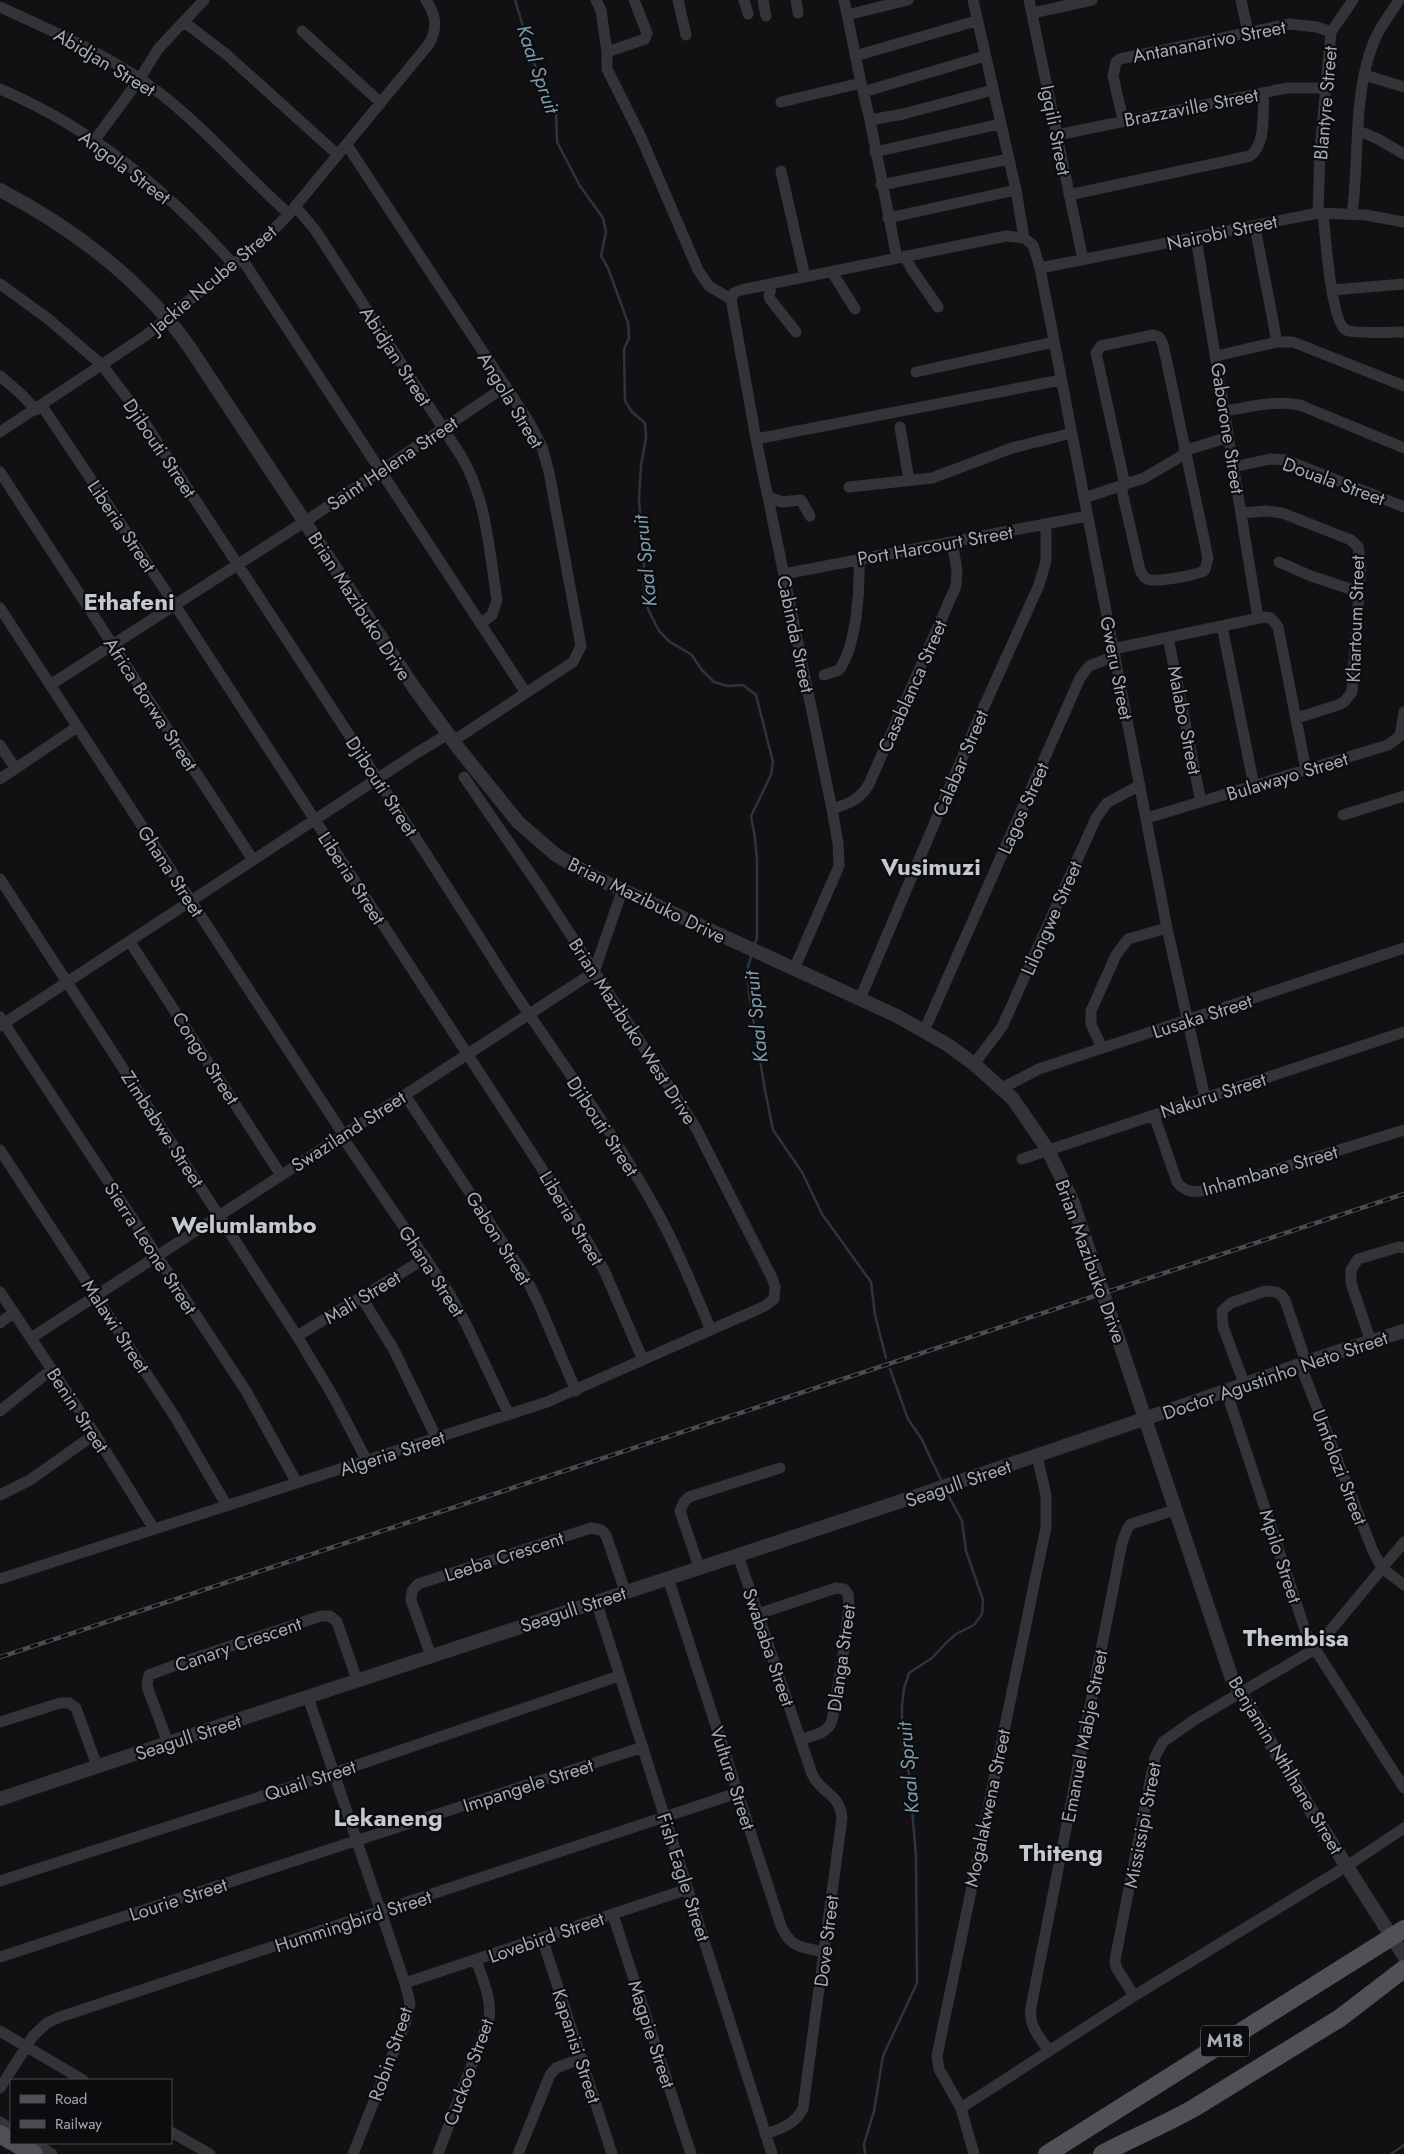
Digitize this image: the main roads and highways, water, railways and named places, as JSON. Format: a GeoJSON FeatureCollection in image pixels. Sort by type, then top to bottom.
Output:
{"type":"FeatureCollection","features":[{"type":"Feature","properties":{"kind":"main road","name":"M18"},"geometry":{"type":"LineString","coordinates":[[1047,2154],[1398,1933]]}},
{"type":"Feature","properties":{"kind":"main road","name":"M18"},"geometry":{"type":"LineString","coordinates":[[1102,2154],[1170,2122],[1194,2108],[1340,2018],[1404,1969]]}},
{"type":"Feature","properties":{"kind":"main road"},"geometry":{"type":"LineString","coordinates":[[17,2144],[34,2154]]}},
{"type":"Feature","properties":{"kind":"waterway","name":"Kaal Spruit"},"geometry":{"type":"LineString","coordinates":[[515,0],[534,63],[556,111],[557,142],[580,186],[603,218],[606,232],[601,256],[608,268],[628,323],[629,338],[624,349],[625,401],[632,412],[645,423],[646,438],[641,465],[639,500],[644,561],[644,590],[648,609],[659,631],[670,642],[692,655],[701,669],[714,682],[728,686],[743,685],[756,695],[773,762],[771,775],[751,816],[757,861],[757,938],[755,944]]}},
{"type":"Feature","properties":{"kind":"waterway","name":"Kaal Spruit"},"geometry":{"type":"LineString","coordinates":[[752,954],[748,966],[749,994],[773,1130],[802,1172],[822,1214],[871,1282],[875,1315],[886,1358]]}},
{"type":"Feature","properties":{"kind":"waterway","name":"Kaal Spruit"},"geometry":{"type":"LineString","coordinates":[[890,1369],[908,1419],[921,1438],[942,1482]]}},
{"type":"Feature","properties":{"kind":"waterway","name":"Kaal Spruit"},"geometry":{"type":"LineString","coordinates":[[865,2154],[864,2144],[874,2111],[883,2056],[917,1983],[916,1856],[909,1773],[902,1743],[904,1688],[909,1673],[932,1658],[956,1634],[974,1625],[982,1614],[983,1600],[966,1551],[962,1521],[946,1491]]}},
{"type":"Feature","properties":{"kind":"waterway"},"geometry":{"type":"LineString","coordinates":[[1391,2154],[1404,2145]]}},
{"type":"Feature","properties":{"kind":"railway"},"geometry":{"type":"LineString","coordinates":[[0,1657],[1404,1194]]}},
{"type":"Feature","properties":{"kind":"district","name":"Ethafeni"},"geometry":{"type":"Point","coordinates":[129,602]}},
{"type":"Feature","properties":{"kind":"district","name":"Vusimuzi"},"geometry":{"type":"Point","coordinates":[931,867]}},
{"type":"Feature","properties":{"kind":"district","name":"Welumlambo"},"geometry":{"type":"Point","coordinates":[244,1225]}},
{"type":"Feature","properties":{"kind":"district","name":"Thembisa"},"geometry":{"type":"Point","coordinates":[1296,1638]}},
{"type":"Feature","properties":{"kind":"district","name":"Lekaneng"},"geometry":{"type":"Point","coordinates":[388,1818]}},
{"type":"Feature","properties":{"kind":"district","name":"Thiteng"},"geometry":{"type":"Point","coordinates":[1061,1853]}}]}
